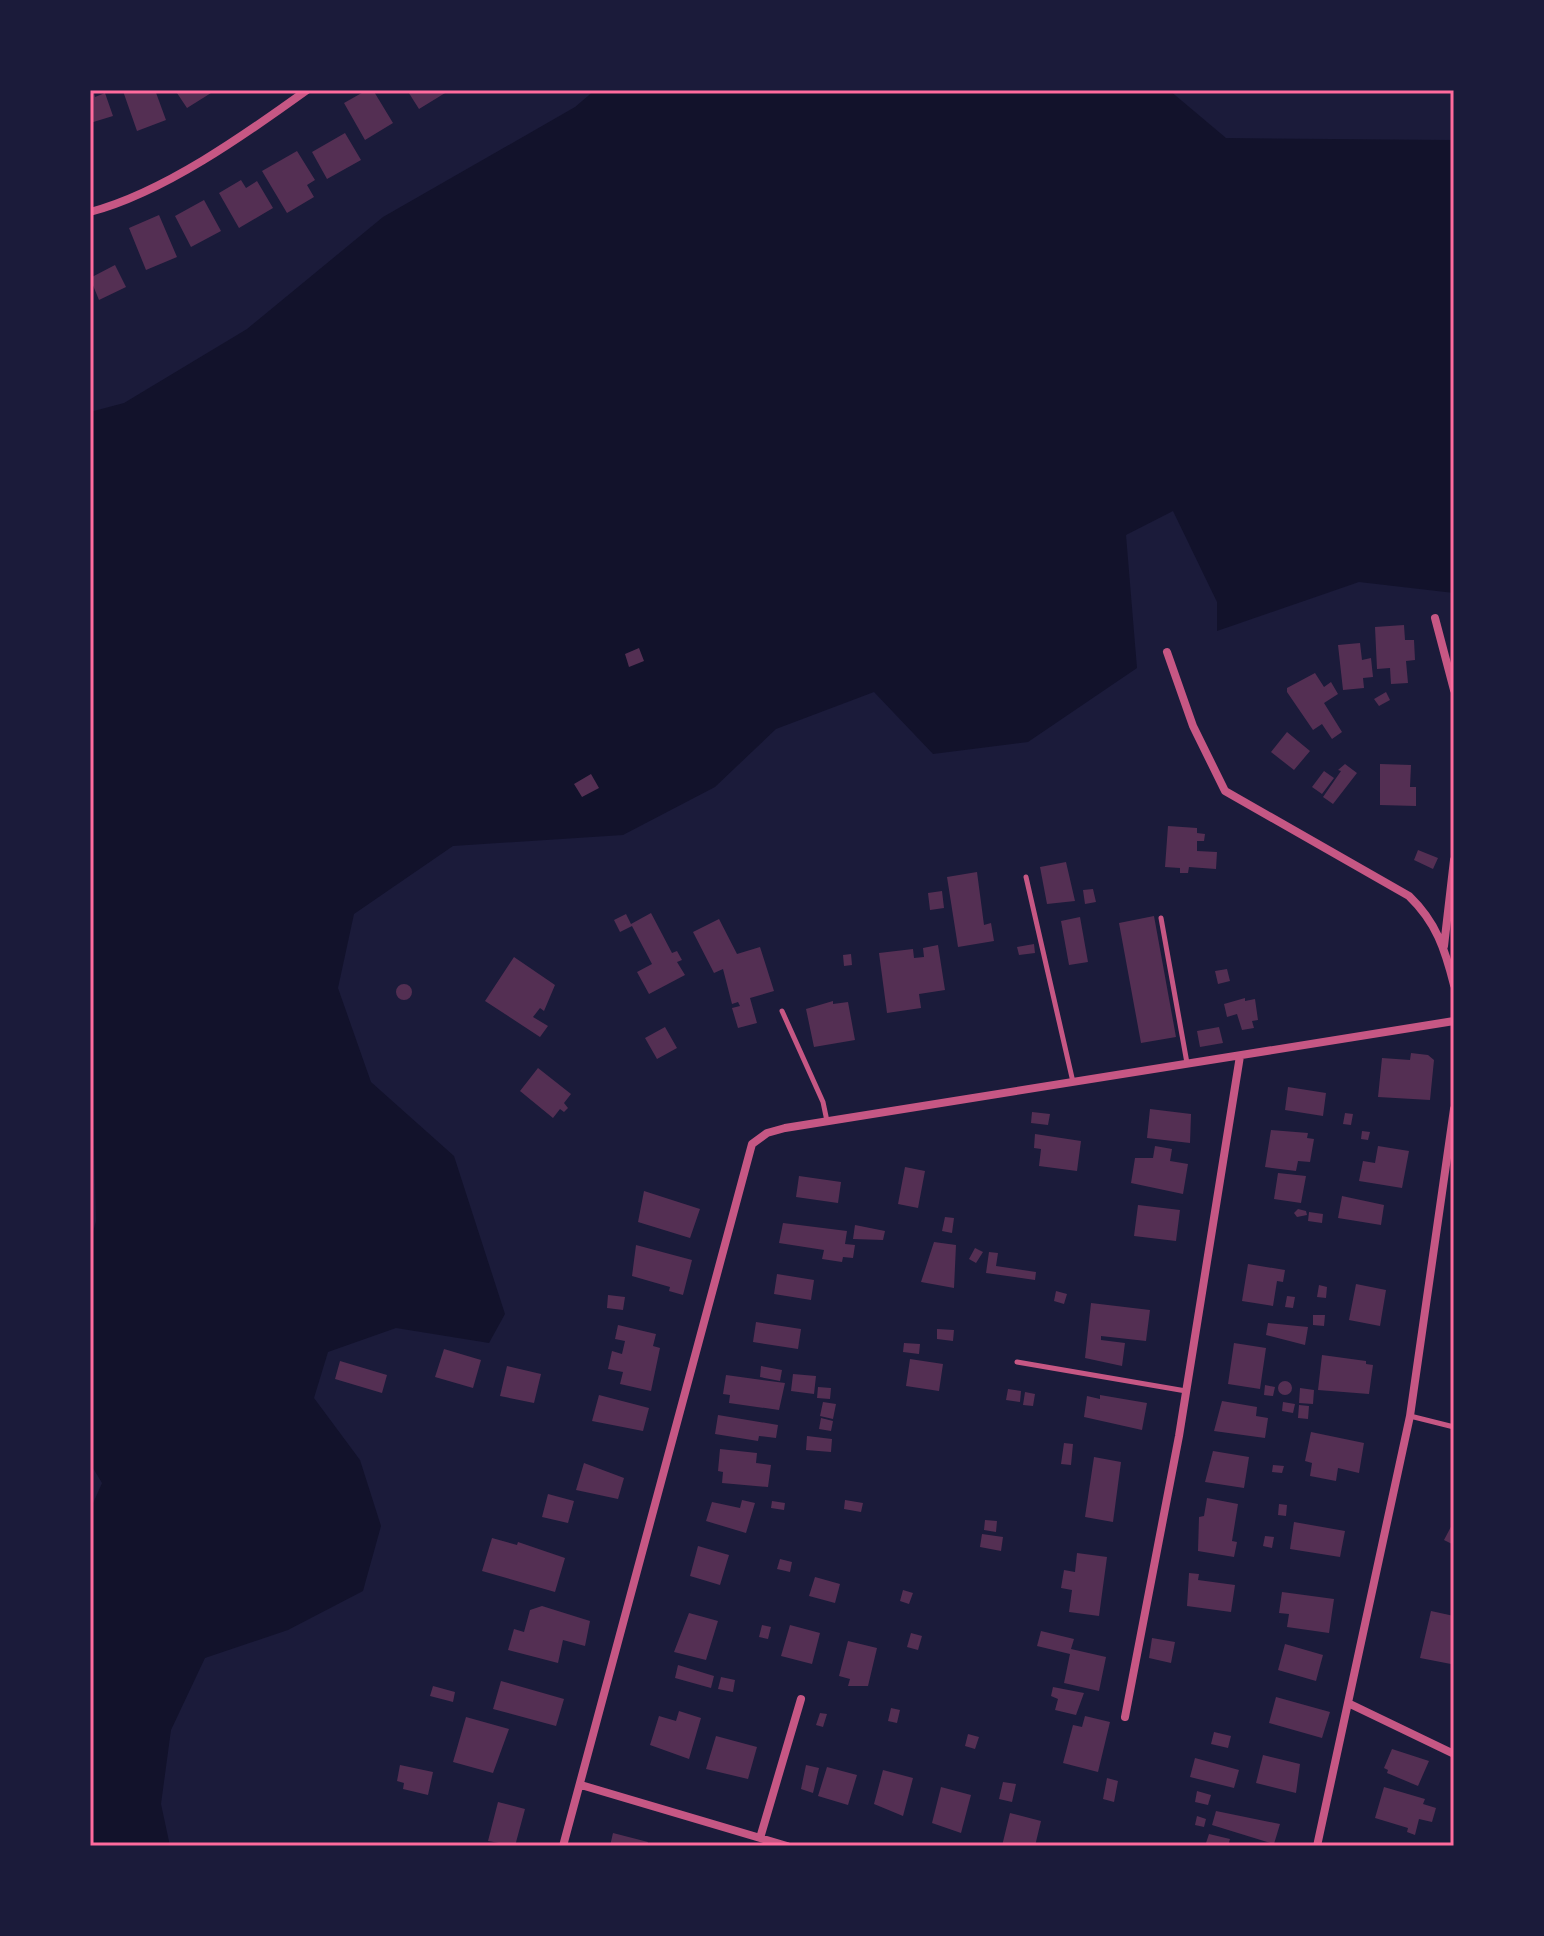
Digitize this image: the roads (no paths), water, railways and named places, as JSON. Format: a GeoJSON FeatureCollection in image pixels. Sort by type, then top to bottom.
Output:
{"type":"FeatureCollection","features":[{"type":"Feature","properties":{"kind":"street"},"geometry":{"type":"LineString","coordinates":[[90,212],[183,171],[238,140],[307,90]]}},
{"type":"Feature","properties":{"kind":"street"},"geometry":{"type":"LineString","coordinates":[[1435,618],[1454,690]]}},
{"type":"Feature","properties":{"kind":"street"},"geometry":{"type":"LineString","coordinates":[[1167,652],[1193,726],[1225,791],[1409,896],[1429,916],[1444,946],[1454,985]]}},
{"type":"Feature","properties":{"kind":"street"},"geometry":{"type":"LineString","coordinates":[[1444,946],[1454,860]]}},
{"type":"Feature","properties":{"kind":"street"},"geometry":{"type":"LineString","coordinates":[[563,1846],[752,1144],[767,1133],[785,1128],[1454,1021]]}},
{"type":"Feature","properties":{"kind":"street"},"geometry":{"type":"LineString","coordinates":[[1125,1717],[1186,1391],[1240,1056]]}},
{"type":"Feature","properties":{"kind":"street"},"geometry":{"type":"LineString","coordinates":[[1317,1846],[1410,1416],[1454,1109]]}},
{"type":"Feature","properties":{"kind":"street"},"geometry":{"type":"LineString","coordinates":[[760,1838],[801,1699]]}},
{"type":"Feature","properties":{"kind":"street"},"geometry":{"type":"LineString","coordinates":[[1348,1703],[1454,1754]]}},
{"type":"Feature","properties":{"kind":"street"},"geometry":{"type":"LineString","coordinates":[[581,1785],[787,1846]]}},
{"type":"Feature","properties":{"kind":"lane"},"geometry":{"type":"LineString","coordinates":[[1026,877],[1073,1082]]}},
{"type":"Feature","properties":{"kind":"lane"},"geometry":{"type":"LineString","coordinates":[[1161,918],[1187,1064]]}},
{"type":"Feature","properties":{"kind":"lane"},"geometry":{"type":"LineString","coordinates":[[782,1011],[823,1102],[827,1122]]}},
{"type":"Feature","properties":{"kind":"lane"},"geometry":{"type":"LineString","coordinates":[[1017,1362],[1186,1391]]}},
{"type":"Feature","properties":{"kind":"lane"},"geometry":{"type":"LineString","coordinates":[[1410,1416],[1454,1427]]}}]}
